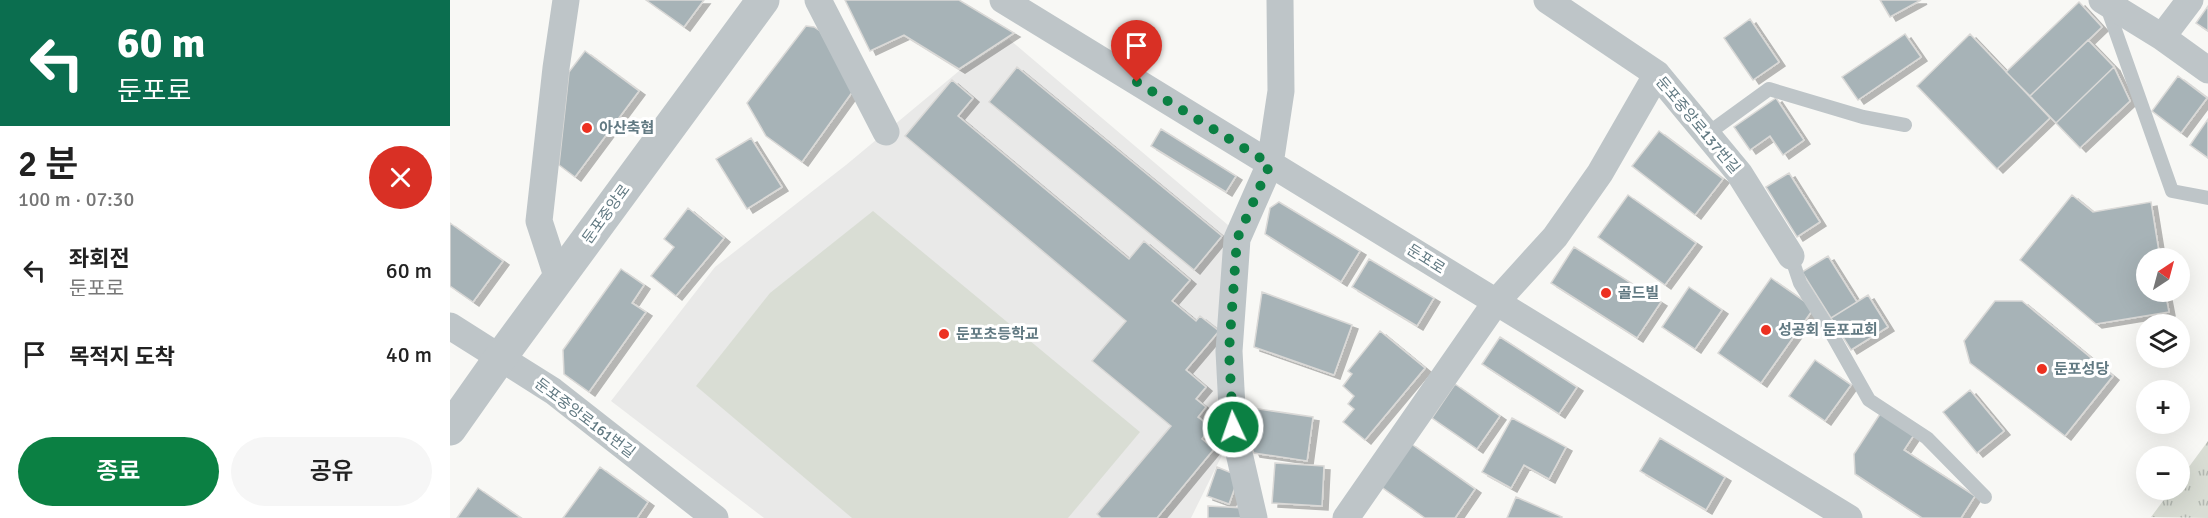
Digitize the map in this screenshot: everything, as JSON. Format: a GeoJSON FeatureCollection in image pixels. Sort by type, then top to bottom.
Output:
{"type":"FeatureCollection","features":[{"type":"Feature","properties":{"kind":"street"},"geometry":{"type":"LineString","coordinates":[[558,279],[539,221],[566,0]]}},
{"type":"Feature","properties":{"kind":"street","name":"둔포중앙로"},"geometry":{"type":"LineString","coordinates":[[450,429],[763,0]]}},
{"type":"Feature","properties":{"kind":"street"},"geometry":{"type":"LineString","coordinates":[[818,0],[886,132]]}},
{"type":"Feature","properties":{"kind":"street","name":"둔포로"},"geometry":{"type":"LineString","coordinates":[[1003,0],[1850,518]]}},
{"type":"Feature","properties":{"kind":"street"},"geometry":{"type":"LineString","coordinates":[[1254,518],[1233,427],[1229,351],[1237,239],[1270,164],[1281,91],[1280,0]]}},
{"type":"Feature","properties":{"kind":"street","name":"둔포중앙로137번길"},"geometry":{"type":"LineString","coordinates":[[1547,0],[1656,75],[1739,173],[1791,256]]}},
{"type":"Feature","properties":{"kind":"street"},"geometry":{"type":"LineString","coordinates":[[2162,37],[2190,0]]}},
{"type":"Feature","properties":{"kind":"street"},"geometry":{"type":"LineString","coordinates":[[2104,1],[2162,37],[2208,70]]}},
{"type":"Feature","properties":{"kind":"street"},"geometry":{"type":"LineString","coordinates":[[1346,518],[1496,302],[1555,237],[1581,201],[1600,173],[1656,75]]}},
{"type":"Feature","properties":{"kind":"street","name":"둔포중앙로161번길"},"geometry":{"type":"LineString","coordinates":[[450,326],[553,391],[715,518]]}},
{"type":"Feature","properties":{"kind":"lane"},"geometry":{"type":"LineString","coordinates":[[2104,1],[2172,191],[2208,198]]}},
{"type":"Feature","properties":{"kind":"lane"},"geometry":{"type":"LineString","coordinates":[[1707,134],[1769,89],[1863,117],[1905,125]]}},
{"type":"Feature","properties":{"kind":"lane"},"geometry":{"type":"LineString","coordinates":[[1791,256],[1800,283],[1869,400],[1927,438],[1985,497]]}},
{"type":"Feature","properties":{"kind":"shaded area","name":"둔포초등학교"},"geometry":{"type":"Polygon","coordinates":[[[1009,39],[1228,225],[1224,451],[1191,518],[764,518],[611,401],[715,267],[846,165],[959,71],[1009,39]]]}},
{"type":"Feature","properties":{"kind":"green space"},"geometry":{"type":"Polygon","coordinates":[[[873,211],[1140,432],[1068,518],[852,518],[696,386],[770,293],[873,211]]]}},
{"type":"Feature","properties":{"kind":"green space"},"geometry":{"type":"Polygon","coordinates":[[[2208,441],[2208,518],[2151,517],[2164,500],[2190,500],[2190,465],[2208,441]]]}},
{"type":"Feature","properties":{"kind":"building"},"geometry":{"type":"Polygon","coordinates":[[[646,0],[704,0],[684,27],[646,0]]]}},
{"type":"Feature","properties":{"kind":"building"},"geometry":{"type":"Polygon","coordinates":[[[845,0],[959,0],[1014,33],[959,69],[904,35],[870,51],[845,0]]]}},
{"type":"Feature","properties":{"kind":"building"},"geometry":{"type":"Polygon","coordinates":[[[1880,0],[1921,0],[1890,17],[1880,0]]]}},
{"type":"Feature","properties":{"kind":"building"},"geometry":{"type":"Polygon","coordinates":[[[2079,2],[2102,27],[2030,96],[2006,72],[2079,2]]]}},
{"type":"Feature","properties":{"kind":"building"},"geometry":{"type":"Polygon","coordinates":[[[2208,6],[2208,31],[2196,23],[2208,6]]]}},
{"type":"Feature","properties":{"kind":"building"},"geometry":{"type":"Polygon","coordinates":[[[1750,19],[1779,62],[1753,80],[1724,38],[1750,19]]]}},
{"type":"Feature","properties":{"kind":"building"},"geometry":{"type":"Polygon","coordinates":[[[806,26],[820,31],[853,91],[802,162],[766,136],[747,103],[806,26]]]}},
{"type":"Feature","properties":{"kind":"building"},"geometry":{"type":"Polygon","coordinates":[[[1905,34],[1921,57],[1858,100],[1842,77],[1905,34]]]}},
{"type":"Feature","properties":{"kind":"building"},"geometry":{"type":"Polygon","coordinates":[[[1970,34],[2050,118],[1997,169],[1917,86],[1970,34]]]}},
{"type":"Feature","properties":{"kind":"building"},"geometry":{"type":"Polygon","coordinates":[[[2088,40],[2114,67],[2056,123],[2030,96],[2088,40]]]}},
{"type":"Feature","properties":{"kind":"building","name":"아산축협"},"geometry":{"type":"Polygon","coordinates":[[[585,51],[639,91],[575,177],[559,165],[569,72],[585,51]]]}},
{"type":"Feature","properties":{"kind":"building"},"geometry":{"type":"Polygon","coordinates":[[[1017,67],[1222,236],[1194,270],[989,102],[1017,67]]]}},
{"type":"Feature","properties":{"kind":"building"},"geometry":{"type":"Polygon","coordinates":[[[2114,67],[2130,101],[2080,148],[2056,123],[2114,67]]]}},
{"type":"Feature","properties":{"kind":"building"},"geometry":{"type":"Polygon","coordinates":[[[2178,76],[2207,98],[2181,133],[2152,111],[2178,76]]]}},
{"type":"Feature","properties":{"kind":"building"},"geometry":{"type":"Polygon","coordinates":[[[952,80],[973,98],[958,116],[1129,259],[1144,241],[1190,280],[1172,301],[1196,321],[1200,316],[1219,331],[1186,370],[1206,387],[1196,399],[1206,407],[1198,417],[1211,427],[1202,439],[1214,449],[1157,518],[1101,518],[1097,514],[1171,426],[1092,361],[1126,321],[905,136],[952,80]]]}},
{"type":"Feature","properties":{"kind":"building"},"geometry":{"type":"Polygon","coordinates":[[[1776,98],[1804,140],[1783,155],[1770,136],[1750,150],[1734,127],[1776,98]]]}},
{"type":"Feature","properties":{"kind":"building"},"geometry":{"type":"Polygon","coordinates":[[[2208,119],[2208,158],[2190,145],[2208,119]]]}},
{"type":"Feature","properties":{"kind":"building"},"geometry":{"type":"Polygon","coordinates":[[[1161,129],[1236,176],[1226,192],[1151,146],[1161,129]]]}},
{"type":"Feature","properties":{"kind":"building"},"geometry":{"type":"Polygon","coordinates":[[[1659,131],[1723,179],[1695,215],[1632,166],[1659,131]]]}},
{"type":"Feature","properties":{"kind":"building"},"geometry":{"type":"Polygon","coordinates":[[[751,138],[782,187],[747,209],[716,159],[751,138]]]}},
{"type":"Feature","properties":{"kind":"building"},"geometry":{"type":"Polygon","coordinates":[[[1789,173],[1820,222],[1797,237],[1766,187],[1789,173]]]}},
{"type":"Feature","properties":{"kind":"building"},"geometry":{"type":"Polygon","coordinates":[[[1628,195],[1696,243],[1665,285],[1598,237],[1628,195]]]}},
{"type":"Feature","properties":{"kind":"building"},"geometry":{"type":"Polygon","coordinates":[[[2072,195],[2093,212],[2151,202],[2158,248],[2136,248],[2136,302],[2167,302],[2169,312],[2136,314],[2136,317],[2096,324],[2020,260],[2072,195]]]}},
{"type":"Feature","properties":{"kind":"building"},"geometry":{"type":"Polygon","coordinates":[[[1279,202],[1360,251],[1341,282],[1265,234],[1270,208],[1279,202]]]}},
{"type":"Feature","properties":{"kind":"building"},"geometry":{"type":"Polygon","coordinates":[[[688,208],[724,238],[676,296],[651,276],[674,247],[664,239],[688,208]]]}},
{"type":"Feature","properties":{"kind":"building"},"geometry":{"type":"Polygon","coordinates":[[[450,223],[503,261],[473,302],[450,286],[450,223]]]}},
{"type":"Feature","properties":{"kind":"building","name":"골드빌"},"geometry":{"type":"Polygon","coordinates":[[[1574,247],[1661,302],[1637,338],[1551,283],[1574,247]]]}},
{"type":"Feature","properties":{"kind":"building"},"geometry":{"type":"Polygon","coordinates":[[[1828,256],[1857,302],[1831,318],[1802,272],[1828,256]]]}},
{"type":"Feature","properties":{"kind":"building"},"geometry":{"type":"Polygon","coordinates":[[[1369,259],[1434,298],[1417,326],[1352,287],[1369,259]]]}},
{"type":"Feature","properties":{"kind":"building"},"geometry":{"type":"Polygon","coordinates":[[[621,269],[644,285],[632,303],[646,312],[589,392],[564,374],[563,350],[621,269]]]}},
{"type":"Feature","properties":{"kind":"building","name":"성공회 둔포교회"},"geometry":{"type":"Polygon","coordinates":[[[1771,278],[1814,308],[1761,383],[1718,353],[1771,278]]]}},
{"type":"Feature","properties":{"kind":"building"},"geometry":{"type":"Polygon","coordinates":[[[1689,287],[1722,310],[1695,349],[1662,327],[1689,287]]]}},
{"type":"Feature","properties":{"kind":"building"},"geometry":{"type":"Polygon","coordinates":[[[1262,292],[1352,325],[1334,375],[1254,347],[1262,292]]]}},
{"type":"Feature","properties":{"kind":"building"},"geometry":{"type":"Polygon","coordinates":[[[1868,295],[1888,327],[1851,350],[1831,318],[1868,295]]]}},
{"type":"Feature","properties":{"kind":"building","name":"둔포성당"},"geometry":{"type":"Polygon","coordinates":[[[1995,301],[2022,301],[2113,376],[2065,436],[1970,363],[1964,341],[1995,301]]]}},
{"type":"Feature","properties":{"kind":"building"},"geometry":{"type":"Polygon","coordinates":[[[1380,331],[1425,368],[1365,440],[1343,422],[1354,409],[1348,404],[1354,396],[1343,386],[1352,374],[1348,371],[1380,331]]]}},
{"type":"Feature","properties":{"kind":"building"},"geometry":{"type":"Polygon","coordinates":[[[1500,337],[1577,387],[1559,414],[1482,364],[1500,337]]]}},
{"type":"Feature","properties":{"kind":"building"},"geometry":{"type":"Polygon","coordinates":[[[1815,360],[1851,385],[1825,421],[1789,396],[1815,360]]]}},
{"type":"Feature","properties":{"kind":"building"},"geometry":{"type":"Polygon","coordinates":[[[1455,384],[1500,416],[1477,449],[1432,418],[1455,384]]]}},
{"type":"Feature","properties":{"kind":"building"},"geometry":{"type":"Polygon","coordinates":[[[1970,390],[2004,431],[1977,453],[1943,412],[1970,390]]]}},
{"type":"Feature","properties":{"kind":"building"},"geometry":{"type":"Polygon","coordinates":[[[1252,408],[1313,417],[1307,461],[1254,453],[1248,440],[1252,408]]]}},
{"type":"Feature","properties":{"kind":"building"},"geometry":{"type":"Polygon","coordinates":[[[1882,411],[1916,432],[1904,450],[1975,496],[1961,518],[1922,518],[1855,474],[1854,454],[1882,411]]]}},
{"type":"Feature","properties":{"kind":"building"},"geometry":{"type":"Polygon","coordinates":[[[1512,418],[1566,447],[1549,479],[1524,465],[1511,488],[1482,472],[1512,418]]]}},
{"type":"Feature","properties":{"kind":"building"},"geometry":{"type":"Polygon","coordinates":[[[1660,438],[1725,477],[1706,510],[1640,471],[1660,438]]]}},
{"type":"Feature","properties":{"kind":"building"},"geometry":{"type":"Polygon","coordinates":[[[1410,443],[1475,489],[1455,518],[1425,518],[1380,486],[1410,443]]]}},
{"type":"Feature","properties":{"kind":"building"},"geometry":{"type":"Polygon","coordinates":[[[1275,463],[1324,466],[1322,506],[1272,503],[1275,463]]]}},
{"type":"Feature","properties":{"kind":"building"},"geometry":{"type":"Polygon","coordinates":[[[600,467],[648,502],[637,518],[563,518],[600,467]]]}},
{"type":"Feature","properties":{"kind":"building"},"geometry":{"type":"Polygon","coordinates":[[[1217,467],[1239,476],[1229,504],[1207,496],[1217,467]]]}},
{"type":"Feature","properties":{"kind":"building"},"geometry":{"type":"Polygon","coordinates":[[[478,488],[521,518],[457,518],[478,488]]]}},
{"type":"Feature","properties":{"kind":"building"},"geometry":{"type":"Polygon","coordinates":[[[1516,497],[1562,517],[1507,518],[1516,497]]]}},
{"type":"Feature","properties":{"kind":"building"},"geometry":{"type":"Polygon","coordinates":[[[1208,506],[1244,508],[1243,518],[1208,518],[1208,506]]]}},
{"type":"Feature","properties":{"kind":"place","name":"아산축협"},"geometry":{"type":"Point","coordinates":[587,128]}},
{"type":"Feature","properties":{"kind":"place","name":"골드빌"},"geometry":{"type":"Point","coordinates":[1606,293]}},
{"type":"Feature","properties":{"kind":"place","name":"성공회 둔포교회"},"geometry":{"type":"Point","coordinates":[1766,330]}},
{"type":"Feature","properties":{"kind":"place","name":"둔포초등학교"},"geometry":{"type":"Point","coordinates":[944,334]}},
{"type":"Feature","properties":{"kind":"place","name":"둔포성당"},"geometry":{"type":"Point","coordinates":[2042,369]}},
{"type":"Feature","properties":{"kind":"route"},"geometry":{"type":"LineString","coordinates":[[1137,82],[1270,164],[1237,239],[1229,351],[1233,427]]}}]}
